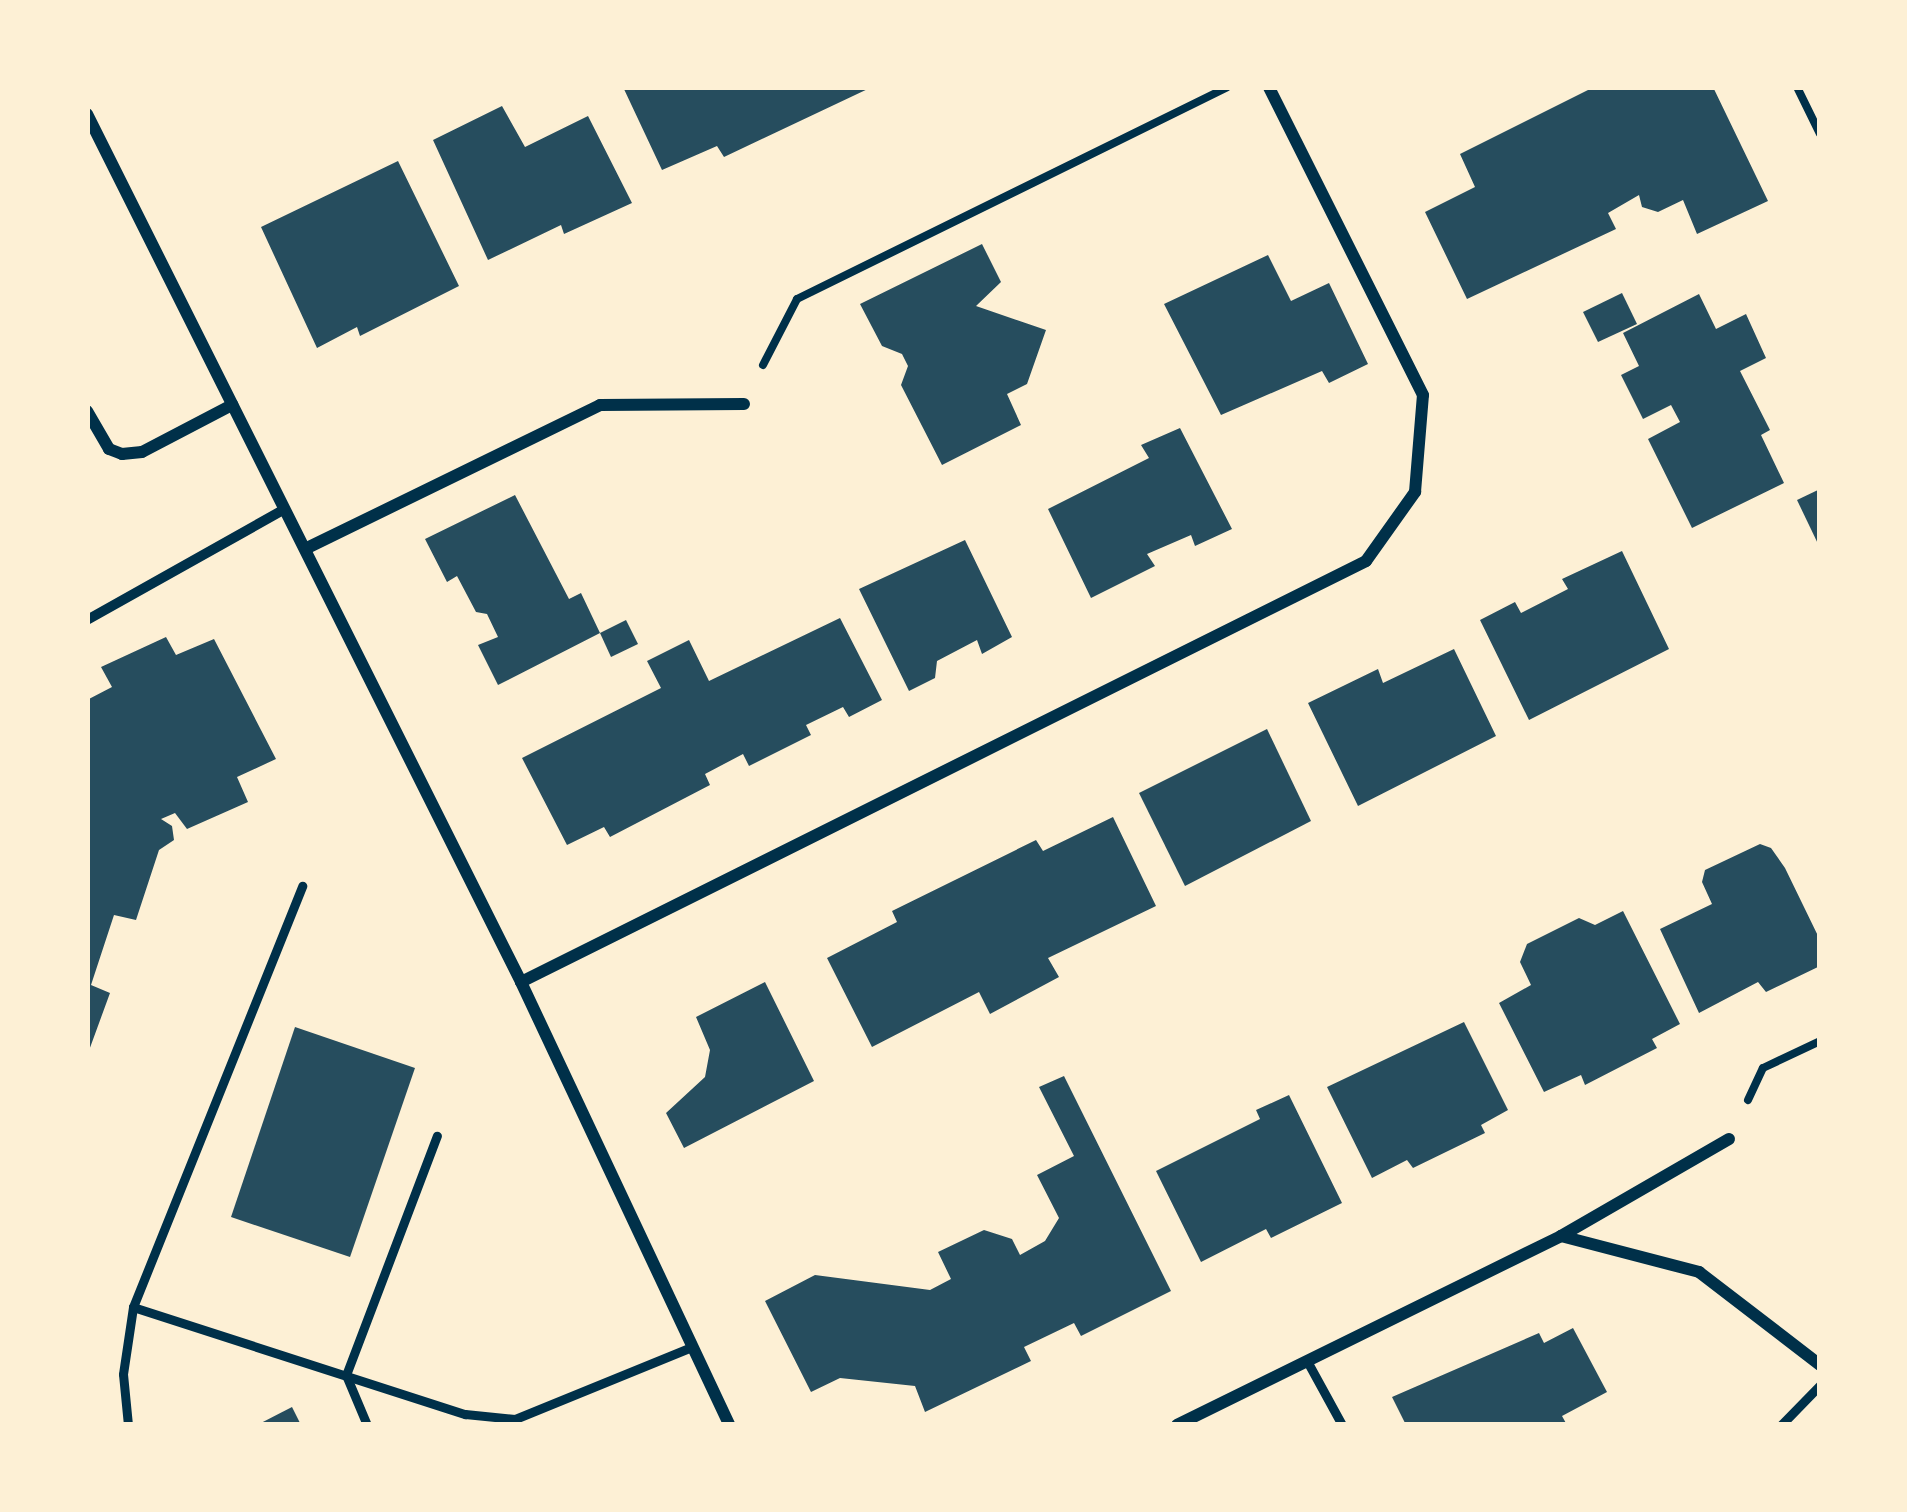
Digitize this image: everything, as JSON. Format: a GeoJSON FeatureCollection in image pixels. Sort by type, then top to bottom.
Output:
{"type":"FeatureCollection","features":[{"type":"Feature","properties":{"kind":"street"},"geometry":{"type":"LineString","coordinates":[[521,982],[1366,561],[1415,492],[1423,395],[1269,87]]}},
{"type":"Feature","properties":{"kind":"street"},"geometry":{"type":"LineString","coordinates":[[87,114],[521,982],[729,1425]]}},
{"type":"Feature","properties":{"kind":"street"},"geometry":{"type":"LineString","coordinates":[[307,548],[600,405],[744,404]]}},
{"type":"Feature","properties":{"kind":"street"},"geometry":{"type":"LineString","coordinates":[[87,411],[109,449],[122,454],[142,452],[232,406]]}},
{"type":"Feature","properties":{"kind":"street"},"geometry":{"type":"LineString","coordinates":[[87,620],[285,509]]}},
{"type":"Feature","properties":{"kind":"street"},"geometry":{"type":"LineString","coordinates":[[1177,1425],[1561,1236],[1729,1139]]}},
{"type":"Feature","properties":{"kind":"street"},"geometry":{"type":"LineString","coordinates":[[1561,1236],[1699,1272],[1820,1365]]}},
{"type":"Feature","properties":{"kind":"lane"},"geometry":{"type":"LineString","coordinates":[[128,1425],[123,1374],[133,1307],[302,886]]}},
{"type":"Feature","properties":{"kind":"lane"},"geometry":{"type":"LineString","coordinates":[[367,1425],[346,1375],[437,1136]]}},
{"type":"Feature","properties":{"kind":"lane"},"geometry":{"type":"LineString","coordinates":[[133,1307],[465,1414],[515,1419],[689,1348]]}},
{"type":"Feature","properties":{"kind":"lane"},"geometry":{"type":"LineString","coordinates":[[1307,1361],[1342,1425]]}},
{"type":"Feature","properties":{"kind":"lane"},"geometry":{"type":"LineString","coordinates":[[1781,1425],[1820,1385]]}},
{"type":"Feature","properties":{"kind":"path"},"geometry":{"type":"LineString","coordinates":[[744,404],[797,299],[1227,87]]}},
{"type":"Feature","properties":{"kind":"path"},"geometry":{"type":"LineString","coordinates":[[1797,87],[1820,134]]}},
{"type":"Feature","properties":{"kind":"path"},"geometry":{"type":"LineString","coordinates":[[1729,1139],[1763,1068],[1820,1041]]}},
{"type":"Feature","properties":{"kind":"building"},"geometry":{"type":"Polygon","coordinates":[[[623,87],[872,87],[724,157],[717,146],[662,170],[623,87]]]}},
{"type":"Feature","properties":{"kind":"building"},"geometry":{"type":"Polygon","coordinates":[[[1594,87],[1713,87],[1768,201],[1697,234],[1683,200],[1658,212],[1642,207],[1639,195],[1608,213],[1616,229],[1467,299],[1425,212],[1475,187],[1460,154],[1594,87]]]}},
{"type":"Feature","properties":{"kind":"building"},"geometry":{"type":"Polygon","coordinates":[[[502,106],[525,147],[588,116],[632,203],[564,234],[561,225],[488,260],[433,140],[502,106]]]}},
{"type":"Feature","properties":{"kind":"building"},"geometry":{"type":"Polygon","coordinates":[[[398,161],[459,286],[360,336],[357,327],[317,348],[261,227],[398,161]]]}},
{"type":"Feature","properties":{"kind":"building"},"geometry":{"type":"Polygon","coordinates":[[[982,244],[1001,282],[976,306],[1046,330],[1027,384],[1007,394],[1021,425],[942,465],[901,385],[908,366],[902,354],[882,346],[860,304],[982,244]]]}},
{"type":"Feature","properties":{"kind":"building"},"geometry":{"type":"Polygon","coordinates":[[[1268,255],[1291,301],[1329,283],[1368,364],[1329,383],[1322,371],[1221,415],[1164,304],[1268,255]]]}},
{"type":"Feature","properties":{"kind":"building"},"geometry":{"type":"Polygon","coordinates":[[[1622,293],[1637,324],[1598,342],[1583,312],[1622,293]]]}},
{"type":"Feature","properties":{"kind":"building"},"geometry":{"type":"Polygon","coordinates":[[[1699,294],[1716,329],[1746,314],[1766,358],[1740,371],[1770,430],[1761,435],[1784,483],[1692,528],[1648,439],[1680,422],[1671,405],[1643,419],[1621,375],[1639,366],[1623,333],[1699,294]]]}},
{"type":"Feature","properties":{"kind":"building"},"geometry":{"type":"Polygon","coordinates":[[[1180,428],[1232,529],[1195,546],[1191,535],[1147,554],[1155,566],[1091,598],[1048,509],[1149,458],[1141,445],[1180,428]]]}},
{"type":"Feature","properties":{"kind":"building"},"geometry":{"type":"Polygon","coordinates":[[[1820,489],[1820,548],[1797,500],[1820,489]]]}},
{"type":"Feature","properties":{"kind":"building"},"geometry":{"type":"Polygon","coordinates":[[[515,495],[569,599],[581,593],[600,633],[498,685],[478,645],[498,637],[487,614],[476,612],[457,576],[447,582],[425,539],[515,495]]]}},
{"type":"Feature","properties":{"kind":"building"},"geometry":{"type":"Polygon","coordinates":[[[965,540],[1012,637],[982,654],[977,640],[937,661],[935,678],[909,691],[859,589],[965,540]]]}},
{"type":"Feature","properties":{"kind":"building"},"geometry":{"type":"Polygon","coordinates":[[[1622,551],[1669,649],[1529,720],[1480,620],[1515,602],[1521,613],[1568,589],[1562,579],[1622,551]]]}},
{"type":"Feature","properties":{"kind":"building"},"geometry":{"type":"Polygon","coordinates":[[[840,618],[882,700],[849,717],[843,707],[806,725],[811,735],[749,766],[743,754],[705,774],[710,785],[610,837],[604,827],[567,845],[522,758],[661,688],[647,661],[689,640],[709,681],[840,618]]]}},
{"type":"Feature","properties":{"kind":"building"},"geometry":{"type":"Polygon","coordinates":[[[626,620],[638,644],[611,657],[600,633],[626,620]]]}},
{"type":"Feature","properties":{"kind":"building"},"geometry":{"type":"Polygon","coordinates":[[[166,637],[176,655],[214,639],[276,759],[237,777],[248,802],[187,829],[175,813],[161,819],[172,826],[174,840],[159,850],[136,920],[114,915],[91,985],[110,993],[87,1056],[87,700],[112,687],[101,667],[166,637]]]}},
{"type":"Feature","properties":{"kind":"building"},"geometry":{"type":"Polygon","coordinates":[[[1454,649],[1496,736],[1358,806],[1308,703],[1378,669],[1383,683],[1454,649]]]}},
{"type":"Feature","properties":{"kind":"building"},"geometry":{"type":"Polygon","coordinates":[[[1267,729],[1311,821],[1185,886],[1139,793],[1267,729]]]}},
{"type":"Feature","properties":{"kind":"building"},"geometry":{"type":"Polygon","coordinates":[[[1113,817],[1156,906],[1048,958],[1059,977],[990,1014],[979,992],[872,1047],[827,958],[897,922],[892,911],[1036,840],[1043,851],[1113,817]]]}},
{"type":"Feature","properties":{"kind":"building"},"geometry":{"type":"Polygon","coordinates":[[[1760,844],[1771,848],[1785,868],[1820,940],[1820,966],[1766,992],[1758,982],[1699,1013],[1660,929],[1712,904],[1702,882],[1705,870],[1760,844]]]}},
{"type":"Feature","properties":{"kind":"building"},"geometry":{"type":"Polygon","coordinates":[[[1623,911],[1680,1024],[1652,1039],[1657,1048],[1585,1085],[1581,1075],[1544,1092],[1499,1003],[1531,985],[1520,962],[1527,944],[1579,918],[1595,925],[1623,911]]]}},
{"type":"Feature","properties":{"kind":"building"},"geometry":{"type":"Polygon","coordinates":[[[765,982],[814,1081],[684,1148],[666,1113],[705,1077],[710,1050],[696,1017],[765,982]]]}},
{"type":"Feature","properties":{"kind":"building"},"geometry":{"type":"Polygon","coordinates":[[[1464,1022],[1508,1110],[1481,1125],[1485,1133],[1413,1168],[1407,1160],[1372,1178],[1327,1087],[1464,1022]]]}},
{"type":"Feature","properties":{"kind":"building"},"geometry":{"type":"Polygon","coordinates":[[[295,1027],[415,1068],[350,1257],[231,1217],[295,1027]]]}},
{"type":"Feature","properties":{"kind":"building"},"geometry":{"type":"Polygon","coordinates":[[[1064,1076],[1171,1291],[1081,1336],[1074,1323],[1024,1347],[1031,1361],[925,1412],[915,1386],[840,1378],[811,1392],[765,1301],[815,1275],[930,1290],[951,1279],[938,1252],[984,1230],[1012,1239],[1020,1255],[1045,1241],[1059,1218],[1037,1175],[1074,1156],[1039,1087],[1064,1076]]]}},
{"type":"Feature","properties":{"kind":"building"},"geometry":{"type":"Polygon","coordinates":[[[1289,1095],[1342,1203],[1271,1238],[1266,1229],[1201,1262],[1156,1171],[1260,1119],[1256,1110],[1289,1095]]]}},
{"type":"Feature","properties":{"kind":"building"},"geometry":{"type":"Polygon","coordinates":[[[1573,1328],[1607,1392],[1562,1416],[1567,1425],[1406,1425],[1392,1397],[1539,1333],[1544,1343],[1573,1328]]]}},
{"type":"Feature","properties":{"kind":"building"},"geometry":{"type":"Polygon","coordinates":[[[292,1407],[301,1425],[257,1425],[292,1407]]]}}]}
